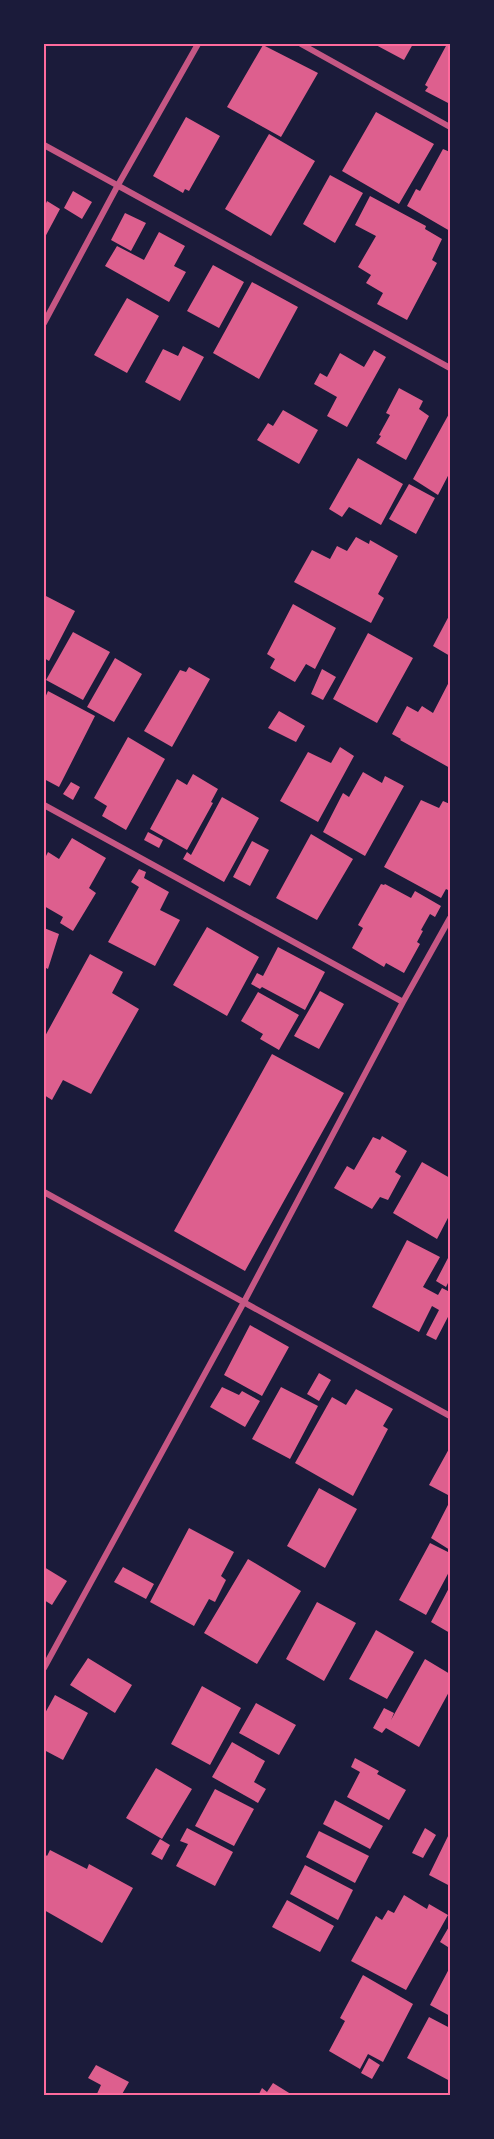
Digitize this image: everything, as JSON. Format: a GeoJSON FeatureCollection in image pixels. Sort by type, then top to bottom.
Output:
{"type":"FeatureCollection","features":[{"type":"Feature","properties":{"kind":"street"},"geometry":{"type":"LineString","coordinates":[[44,323],[118,185],[198,44]]}},
{"type":"Feature","properties":{"kind":"street"},"geometry":{"type":"LineString","coordinates":[[301,44],[450,127]]}},
{"type":"Feature","properties":{"kind":"street"},"geometry":{"type":"LineString","coordinates":[[44,145],[450,369]]}},
{"type":"Feature","properties":{"kind":"street"},"geometry":{"type":"LineString","coordinates":[[44,805],[403,1002]]}},
{"type":"Feature","properties":{"kind":"street"},"geometry":{"type":"LineString","coordinates":[[44,1668],[450,918]]}},
{"type":"Feature","properties":{"kind":"street"},"geometry":{"type":"LineString","coordinates":[[44,1192],[450,1416]]}},
{"type":"Feature","properties":{"kind":"building"},"geometry":{"type":"Polygon","coordinates":[[[374,44],[413,44],[404,60],[374,44]]]}},
{"type":"Feature","properties":{"kind":"building"},"geometry":{"type":"Polygon","coordinates":[[[447,44],[450,44],[450,104],[425,91],[428,87],[425,85],[447,44]]]}},
{"type":"Feature","properties":{"kind":"building"},"geometry":{"type":"Polygon","coordinates":[[[263,45],[318,73],[281,137],[227,107],[263,45]]]}},
{"type":"Feature","properties":{"kind":"building"},"geometry":{"type":"Polygon","coordinates":[[[376,112],[434,144],[399,204],[342,171],[376,112]]]}},
{"type":"Feature","properties":{"kind":"building"},"geometry":{"type":"Polygon","coordinates":[[[186,117],[220,136],[189,191],[185,189],[183,193],[153,176],[186,117]]]}},
{"type":"Feature","properties":{"kind":"building"},"geometry":{"type":"Polygon","coordinates":[[[269,134],[315,161],[271,236],[225,209],[269,134]]]}},
{"type":"Feature","properties":{"kind":"building"},"geometry":{"type":"Polygon","coordinates":[[[443,149],[450,152],[450,231],[407,206],[416,189],[420,191],[443,149]]]}},
{"type":"Feature","properties":{"kind":"building"},"geometry":{"type":"Polygon","coordinates":[[[330,175],[363,193],[335,243],[303,224],[330,175]]]}},
{"type":"Feature","properties":{"kind":"building"},"geometry":{"type":"Polygon","coordinates":[[[73,191],[92,202],[82,219],[64,208],[73,191]]]}},
{"type":"Feature","properties":{"kind":"building"},"geometry":{"type":"Polygon","coordinates":[[[370,196],[426,226],[425,229],[442,239],[432,260],[437,263],[407,320],[377,304],[383,293],[366,283],[371,275],[358,267],[376,236],[355,225],[370,196]]]}},
{"type":"Feature","properties":{"kind":"building"},"geometry":{"type":"Polygon","coordinates":[[[47,201],[60,209],[44,239],[44,208],[47,201]]]}},
{"type":"Feature","properties":{"kind":"building"},"geometry":{"type":"Polygon","coordinates":[[[125,213],[146,223],[131,251],[111,240],[125,213]]]}},
{"type":"Feature","properties":{"kind":"building"},"geometry":{"type":"Polygon","coordinates":[[[159,232],[185,246],[174,266],[186,272],[169,302],[105,266],[117,246],[144,260],[159,232]]]}},
{"type":"Feature","properties":{"kind":"building"},"geometry":{"type":"Polygon","coordinates":[[[213,265],[244,282],[219,328],[187,311],[213,265]]]}},
{"type":"Feature","properties":{"kind":"building"},"geometry":{"type":"Polygon","coordinates":[[[252,282],[298,307],[259,379],[213,353],[252,282]]]}},
{"type":"Feature","properties":{"kind":"building"},"geometry":{"type":"Polygon","coordinates":[[[127,298],[159,316],[127,373],[94,355],[127,298]]]}},
{"type":"Feature","properties":{"kind":"building"},"geometry":{"type":"Polygon","coordinates":[[[183,346],[204,357],[180,401],[145,382],[163,349],[178,356],[183,346]]]}},
{"type":"Feature","properties":{"kind":"building"},"geometry":{"type":"Polygon","coordinates":[[[374,350],[386,357],[347,427],[327,416],[337,397],[314,384],[320,373],[327,377],[340,353],[364,367],[374,350]]]}},
{"type":"Feature","properties":{"kind":"building"},"geometry":{"type":"Polygon","coordinates":[[[399,388],[423,401],[419,409],[429,416],[406,460],[376,443],[390,415],[386,413],[399,388]]]}},
{"type":"Feature","properties":{"kind":"building"},"geometry":{"type":"Polygon","coordinates":[[[283,410],[318,430],[299,464],[257,440],[268,423],[273,426],[283,410]]]}},
{"type":"Feature","properties":{"kind":"building"},"geometry":{"type":"Polygon","coordinates":[[[450,412],[450,472],[438,495],[413,479],[450,412]]]}},
{"type":"Feature","properties":{"kind":"building"},"geometry":{"type":"Polygon","coordinates":[[[358,458],[403,484],[381,525],[349,507],[342,517],[329,509],[358,458]]]}},
{"type":"Feature","properties":{"kind":"building"},"geometry":{"type":"Polygon","coordinates":[[[409,484],[435,498],[416,534],[389,519],[409,484]]]}},
{"type":"Feature","properties":{"kind":"building"},"geometry":{"type":"Polygon","coordinates":[[[356,537],[369,544],[370,540],[398,556],[378,594],[384,598],[371,623],[294,582],[312,550],[330,559],[337,546],[347,551],[356,537]]]}},
{"type":"Feature","properties":{"kind":"building"},"geometry":{"type":"Polygon","coordinates":[[[44,595],[75,611],[49,661],[44,658],[44,595]]]}},
{"type":"Feature","properties":{"kind":"building"},"geometry":{"type":"Polygon","coordinates":[[[293,604],[336,628],[315,669],[306,664],[295,682],[270,668],[275,659],[267,654],[293,604]]]}},
{"type":"Feature","properties":{"kind":"building"},"geometry":{"type":"Polygon","coordinates":[[[450,614],[450,656],[433,646],[450,614]]]}},
{"type":"Feature","properties":{"kind":"building"},"geometry":{"type":"Polygon","coordinates":[[[73,632],[110,652],[83,700],[46,680],[73,632]]]}},
{"type":"Feature","properties":{"kind":"building"},"geometry":{"type":"Polygon","coordinates":[[[368,633],[413,658],[377,723],[333,699],[368,633]]]}},
{"type":"Feature","properties":{"kind":"building"},"geometry":{"type":"Polygon","coordinates":[[[115,658],[142,674],[114,722],[87,707],[115,658]]]}},
{"type":"Feature","properties":{"kind":"building"},"geometry":{"type":"Polygon","coordinates":[[[189,667],[210,679],[172,747],[144,731],[180,670],[186,672],[189,667]]]}},
{"type":"Feature","properties":{"kind":"building"},"geometry":{"type":"Polygon","coordinates":[[[322,669],[336,677],[323,700],[311,694],[322,669]]]}},
{"type":"Feature","properties":{"kind":"building"},"geometry":{"type":"Polygon","coordinates":[[[450,680],[450,768],[392,734],[407,706],[418,712],[422,706],[433,713],[450,680]]]}},
{"type":"Feature","properties":{"kind":"building"},"geometry":{"type":"Polygon","coordinates":[[[48,691],[95,716],[59,787],[44,779],[44,700],[48,691]]]}},
{"type":"Feature","properties":{"kind":"building"},"geometry":{"type":"Polygon","coordinates":[[[279,711],[305,726],[296,742],[268,728],[279,711]]]}},
{"type":"Feature","properties":{"kind":"building"},"geometry":{"type":"Polygon","coordinates":[[[128,737],[165,759],[126,830],[102,816],[107,806],[94,798],[128,737]]]}},
{"type":"Feature","properties":{"kind":"building"},"geometry":{"type":"Polygon","coordinates":[[[340,747],[354,756],[318,822],[280,801],[308,752],[331,763],[340,747]]]}},
{"type":"Feature","properties":{"kind":"building"},"geometry":{"type":"Polygon","coordinates":[[[363,772],[382,783],[385,776],[404,786],[365,856],[323,832],[343,793],[349,797],[363,772]]]}},
{"type":"Feature","properties":{"kind":"building"},"geometry":{"type":"Polygon","coordinates":[[[193,774],[218,789],[211,802],[213,803],[187,850],[150,829],[177,779],[187,785],[193,774]]]}},
{"type":"Feature","properties":{"kind":"building"},"geometry":{"type":"Polygon","coordinates":[[[71,782],[80,787],[73,800],[63,794],[71,782]]]}},
{"type":"Feature","properties":{"kind":"building"},"geometry":{"type":"Polygon","coordinates":[[[222,797],[259,818],[224,882],[183,859],[187,852],[191,855],[222,797]]]}},
{"type":"Feature","properties":{"kind":"building"},"geometry":{"type":"Polygon","coordinates":[[[421,800],[439,808],[443,801],[450,804],[450,885],[441,898],[384,867],[421,800]]]}},
{"type":"Feature","properties":{"kind":"building"},"geometry":{"type":"Polygon","coordinates":[[[148,832],[163,840],[159,848],[144,840],[148,832]]]}},
{"type":"Feature","properties":{"kind":"building"},"geometry":{"type":"Polygon","coordinates":[[[311,834],[353,859],[317,920],[276,898],[311,834]]]}},
{"type":"Feature","properties":{"kind":"building"},"geometry":{"type":"Polygon","coordinates":[[[72,838],[106,858],[89,888],[96,893],[73,931],[60,923],[63,917],[44,906],[44,860],[48,852],[59,859],[72,838]]]}},
{"type":"Feature","properties":{"kind":"building"},"geometry":{"type":"Polygon","coordinates":[[[252,841],[269,850],[250,886],[233,877],[252,841]]]}},
{"type":"Feature","properties":{"kind":"building"},"geometry":{"type":"Polygon","coordinates":[[[139,869],[146,872],[144,878],[169,892],[160,910],[180,920],[155,966],[108,942],[139,887],[131,882],[139,869]]]}},
{"type":"Feature","properties":{"kind":"building"},"geometry":{"type":"Polygon","coordinates":[[[381,884],[411,898],[415,891],[441,906],[435,917],[430,914],[421,930],[423,931],[417,942],[420,944],[404,973],[386,963],[384,967],[352,948],[363,928],[358,925],[381,884]]]}},
{"type":"Feature","properties":{"kind":"building"},"geometry":{"type":"Polygon","coordinates":[[[207,927],[259,957],[227,1016],[173,985],[207,927]]]}},
{"type":"Feature","properties":{"kind":"building"},"geometry":{"type":"Polygon","coordinates":[[[44,928],[59,934],[48,969],[44,967],[44,928]]]}},
{"type":"Feature","properties":{"kind":"building"},"geometry":{"type":"Polygon","coordinates":[[[278,947],[325,972],[305,1010],[262,987],[260,989],[251,984],[257,973],[263,976],[278,947]]]}},
{"type":"Feature","properties":{"kind":"building"},"geometry":{"type":"Polygon","coordinates":[[[90,954],[123,972],[112,993],[139,1009],[91,1094],[63,1080],[52,1100],[44,1095],[44,1038],[90,954]]]}},
{"type":"Feature","properties":{"kind":"building"},"geometry":{"type":"Polygon","coordinates":[[[320,991],[344,1004],[319,1049],[294,1036],[320,991]]]}},
{"type":"Feature","properties":{"kind":"building"},"geometry":{"type":"Polygon","coordinates":[[[258,992],[299,1015],[279,1050],[260,1039],[263,1034],[241,1021],[258,992]]]}},
{"type":"Feature","properties":{"kind":"building"},"geometry":{"type":"Polygon","coordinates":[[[272,1054],[344,1093],[245,1271],[174,1231],[272,1054]]]}},
{"type":"Feature","properties":{"kind":"building"},"geometry":{"type":"Polygon","coordinates":[[[382,1136],[407,1151],[395,1172],[401,1176],[388,1200],[380,1197],[372,1209],[334,1188],[347,1166],[354,1170],[373,1137],[380,1140],[382,1136]]]}},
{"type":"Feature","properties":{"kind":"building"},"geometry":{"type":"Polygon","coordinates":[[[422,1162],[450,1178],[450,1214],[437,1239],[393,1213],[422,1162]]]}},
{"type":"Feature","properties":{"kind":"building"},"geometry":{"type":"Polygon","coordinates":[[[407,1240],[440,1257],[423,1287],[438,1295],[442,1288],[448,1291],[450,1286],[450,1313],[436,1340],[426,1335],[439,1310],[432,1306],[419,1332],[372,1307],[407,1240]]]}},
{"type":"Feature","properties":{"kind":"building"},"geometry":{"type":"Polygon","coordinates":[[[448,1258],[450,1259],[450,1279],[446,1287],[436,1281],[448,1258]]]}},
{"type":"Feature","properties":{"kind":"building"},"geometry":{"type":"Polygon","coordinates":[[[250,1325],[289,1347],[262,1396],[224,1375],[250,1325]]]}},
{"type":"Feature","properties":{"kind":"building"},"geometry":{"type":"Polygon","coordinates":[[[319,1373],[331,1380],[319,1401],[307,1394],[319,1373]]]}},
{"type":"Feature","properties":{"kind":"building"},"geometry":{"type":"Polygon","coordinates":[[[222,1387],[239,1395],[242,1391],[260,1401],[245,1427],[210,1407],[222,1387]]]}},
{"type":"Feature","properties":{"kind":"building"},"geometry":{"type":"Polygon","coordinates":[[[281,1387],[318,1406],[290,1459],[252,1439],[281,1387]]]}},
{"type":"Feature","properties":{"kind":"building"},"geometry":{"type":"Polygon","coordinates":[[[356,1389],[393,1409],[383,1426],[388,1429],[353,1496],[295,1463],[332,1397],[346,1405],[356,1389]]]}},
{"type":"Feature","properties":{"kind":"building"},"geometry":{"type":"Polygon","coordinates":[[[450,1447],[450,1490],[448,1495],[429,1485],[450,1447]]]}},
{"type":"Feature","properties":{"kind":"building"},"geometry":{"type":"Polygon","coordinates":[[[319,1488],[357,1509],[325,1568],[287,1546],[319,1488]]]}},
{"type":"Feature","properties":{"kind":"building"},"geometry":{"type":"Polygon","coordinates":[[[450,1501],[450,1550],[431,1538],[450,1501]]]}},
{"type":"Feature","properties":{"kind":"building"},"geometry":{"type":"Polygon","coordinates":[[[189,1528],[234,1552],[221,1576],[226,1580],[215,1602],[209,1599],[194,1626],[150,1602],[189,1528]]]}},
{"type":"Feature","properties":{"kind":"building"},"geometry":{"type":"Polygon","coordinates":[[[430,1543],[450,1553],[450,1570],[426,1615],[399,1600],[430,1543]]]}},
{"type":"Feature","properties":{"kind":"building"},"geometry":{"type":"Polygon","coordinates":[[[248,1559],[301,1591],[257,1664],[204,1633],[248,1559]]]}},
{"type":"Feature","properties":{"kind":"building"},"geometry":{"type":"Polygon","coordinates":[[[44,1567],[67,1581],[52,1605],[44,1600],[44,1567]]]}},
{"type":"Feature","properties":{"kind":"building"},"geometry":{"type":"Polygon","coordinates":[[[123,1567],[154,1584],[146,1599],[114,1582],[123,1567]]]}},
{"type":"Feature","properties":{"kind":"building"},"geometry":{"type":"Polygon","coordinates":[[[450,1586],[450,1633],[431,1622],[450,1586]]]}},
{"type":"Feature","properties":{"kind":"building"},"geometry":{"type":"Polygon","coordinates":[[[317,1602],[356,1623],[324,1681],[286,1659],[317,1602]]]}},
{"type":"Feature","properties":{"kind":"building"},"geometry":{"type":"Polygon","coordinates":[[[376,1630],[414,1652],[387,1699],[349,1679],[376,1630]]]}},
{"type":"Feature","properties":{"kind":"building"},"geometry":{"type":"Polygon","coordinates":[[[88,1658],[132,1685],[115,1713],[70,1685],[88,1658]]]}},
{"type":"Feature","properties":{"kind":"building"},"geometry":{"type":"Polygon","coordinates":[[[425,1659],[450,1674],[450,1690],[419,1747],[386,1728],[382,1733],[373,1728],[384,1708],[394,1713],[391,1720],[425,1659]]]}},
{"type":"Feature","properties":{"kind":"building"},"geometry":{"type":"Polygon","coordinates":[[[202,1686],[241,1708],[210,1765],[171,1744],[202,1686]]]}},
{"type":"Feature","properties":{"kind":"building"},"geometry":{"type":"Polygon","coordinates":[[[55,1695],[88,1713],[63,1760],[44,1750],[44,1715],[55,1695]]]}},
{"type":"Feature","properties":{"kind":"building"},"geometry":{"type":"Polygon","coordinates":[[[256,1703],[296,1725],[279,1755],[239,1733],[256,1703]]]}},
{"type":"Feature","properties":{"kind":"building"},"geometry":{"type":"Polygon","coordinates":[[[232,1742],[265,1761],[254,1782],[266,1789],[258,1803],[212,1777],[232,1742]]]}},
{"type":"Feature","properties":{"kind":"building"},"geometry":{"type":"Polygon","coordinates":[[[355,1758],[379,1771],[377,1774],[406,1790],[389,1820],[347,1797],[360,1772],[351,1767],[355,1758]]]}},
{"type":"Feature","properties":{"kind":"building"},"geometry":{"type":"Polygon","coordinates":[[[156,1768],[192,1789],[162,1839],[126,1818],[156,1768]]]}},
{"type":"Feature","properties":{"kind":"building"},"geometry":{"type":"Polygon","coordinates":[[[215,1789],[254,1809],[234,1846],[195,1826],[215,1789]]]}},
{"type":"Feature","properties":{"kind":"building"},"geometry":{"type":"Polygon","coordinates":[[[335,1800],[383,1826],[370,1849],[323,1824],[335,1800]]]}},
{"type":"Feature","properties":{"kind":"building"},"geometry":{"type":"Polygon","coordinates":[[[187,1828],[233,1852],[215,1886],[176,1866],[188,1844],[180,1841],[187,1828]]]}},
{"type":"Feature","properties":{"kind":"building"},"geometry":{"type":"Polygon","coordinates":[[[425,1828],[436,1835],[423,1858],[412,1853],[425,1828]]]}},
{"type":"Feature","properties":{"kind":"building"},"geometry":{"type":"Polygon","coordinates":[[[319,1831],[369,1856],[355,1883],[306,1857],[319,1831]]]}},
{"type":"Feature","properties":{"kind":"building"},"geometry":{"type":"Polygon","coordinates":[[[450,1832],[450,1886],[429,1875],[450,1832]]]}},
{"type":"Feature","properties":{"kind":"building"},"geometry":{"type":"Polygon","coordinates":[[[160,1839],[170,1845],[162,1860],[151,1854],[160,1839]]]}},
{"type":"Feature","properties":{"kind":"building"},"geometry":{"type":"Polygon","coordinates":[[[50,1850],[87,1869],[89,1864],[133,1888],[102,1943],[44,1910],[44,1853],[47,1856],[50,1850]]]}},
{"type":"Feature","properties":{"kind":"building"},"geometry":{"type":"Polygon","coordinates":[[[305,1865],[353,1890],[338,1920],[290,1894],[305,1865]]]}},
{"type":"Feature","properties":{"kind":"building"},"geometry":{"type":"Polygon","coordinates":[[[404,1895],[427,1909],[429,1904],[448,1915],[406,1990],[351,1961],[376,1916],[382,1920],[388,1910],[394,1913],[404,1895]]]}},
{"type":"Feature","properties":{"kind":"building"},"geometry":{"type":"Polygon","coordinates":[[[287,1900],[334,1926],[320,1952],[272,1927],[287,1900]]]}},
{"type":"Feature","properties":{"kind":"building"},"geometry":{"type":"Polygon","coordinates":[[[450,1925],[450,1943],[448,1947],[440,1942],[450,1925]]]}},
{"type":"Feature","properties":{"kind":"building"},"geometry":{"type":"Polygon","coordinates":[[[450,1967],[450,2016],[430,2005],[450,1967]]]}},
{"type":"Feature","properties":{"kind":"building"},"geometry":{"type":"Polygon","coordinates":[[[363,1975],[413,2004],[383,2062],[368,2054],[360,2069],[329,2051],[345,2021],[340,2018],[363,1975]]]}},
{"type":"Feature","properties":{"kind":"building"},"geometry":{"type":"Polygon","coordinates":[[[429,2017],[450,2028],[450,2081],[407,2058],[429,2017]]]}},
{"type":"Feature","properties":{"kind":"building"},"geometry":{"type":"Polygon","coordinates":[[[369,2058],[380,2065],[372,2079],[361,2073],[369,2058]]]}},
{"type":"Feature","properties":{"kind":"building"},"geometry":{"type":"Polygon","coordinates":[[[96,2065],[129,2082],[121,2096],[96,2096],[101,2085],[88,2078],[96,2065]]]}},
{"type":"Feature","properties":{"kind":"building"},"geometry":{"type":"Polygon","coordinates":[[[273,2083],[294,2096],[258,2096],[262,2088],[267,2092],[273,2083]]]}}]}
